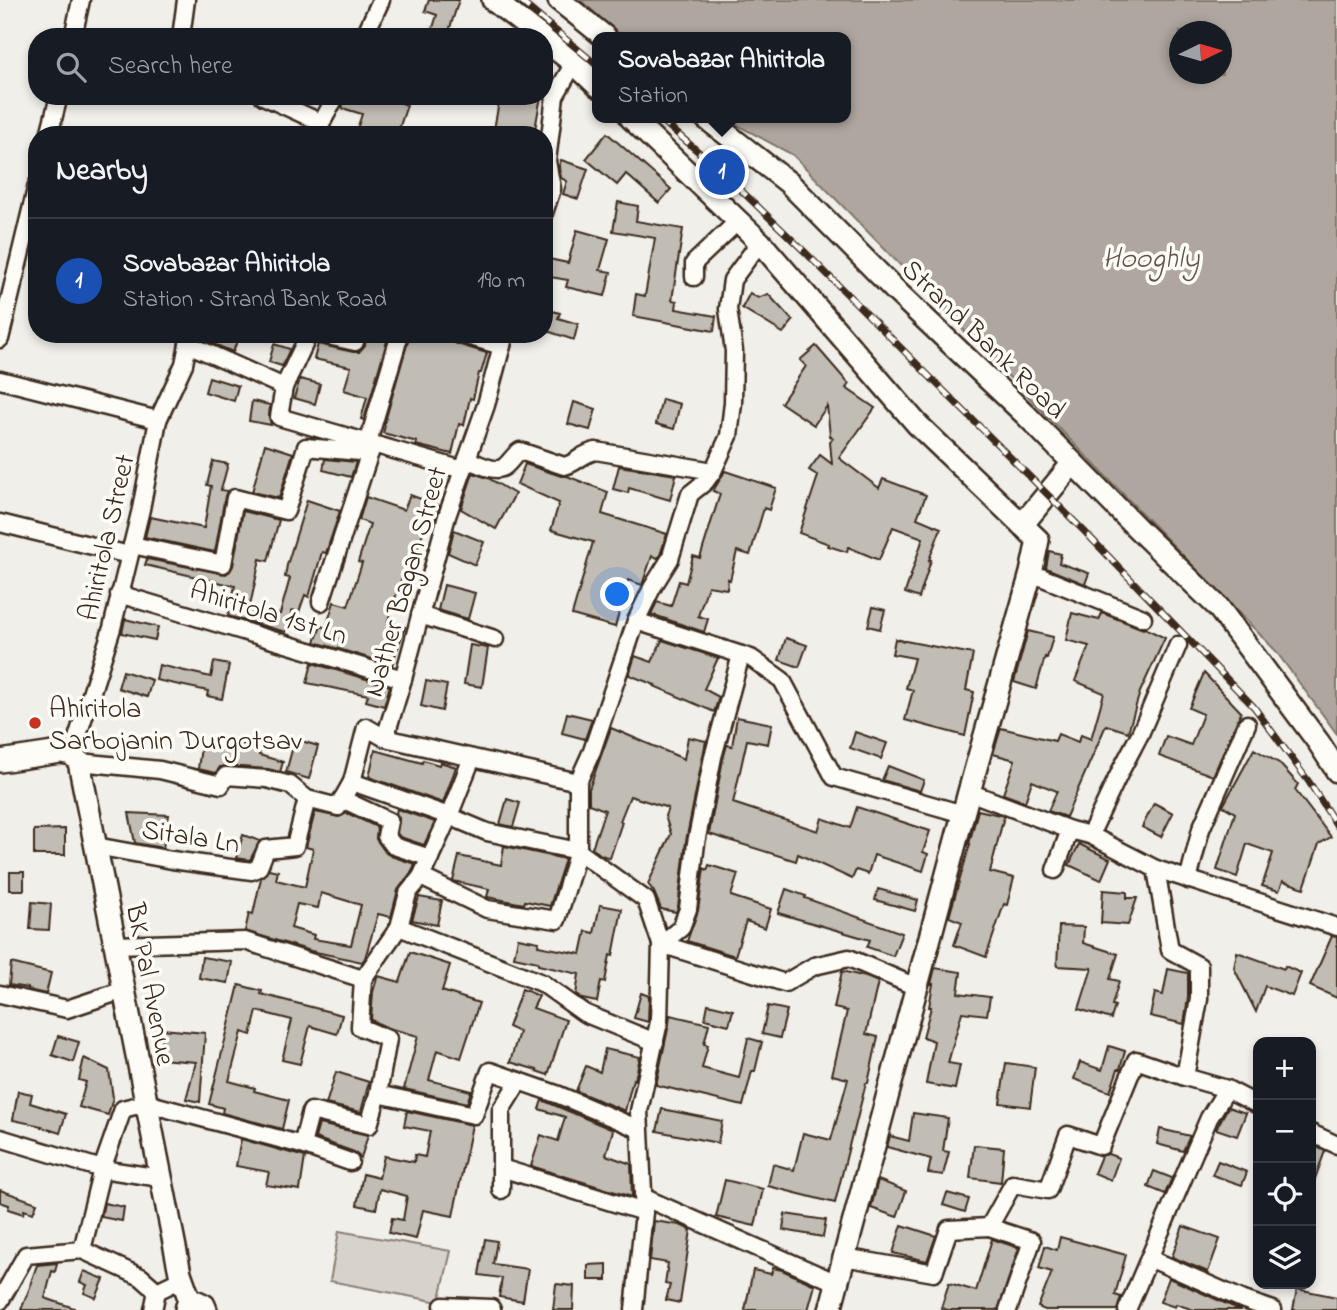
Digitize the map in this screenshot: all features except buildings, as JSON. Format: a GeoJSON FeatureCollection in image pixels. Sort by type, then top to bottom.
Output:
{"type":"FeatureCollection","features":[{"type":"Feature","properties":{"kind":"main road"},"geometry":{"type":"LineString","coordinates":[[493,0],[529,28]]}},
{"type":"Feature","properties":{"kind":"main road"},"geometry":{"type":"LineString","coordinates":[[559,0],[599,32]]}},
{"type":"Feature","properties":{"kind":"main road"},"geometry":{"type":"LineString","coordinates":[[553,47],[592,80]]}},
{"type":"Feature","properties":{"kind":"main road"},"geometry":{"type":"LineString","coordinates":[[636,123],[760,242],[918,424],[1038,540],[830,1310]]}},
{"type":"Feature","properties":{"kind":"main road","name":"Strand Bank Road"},"geometry":{"type":"LineString","coordinates":[[712,123],[789,183],[1218,607],[1337,771]]}},
{"type":"Feature","properties":{"kind":"main road"},"geometry":{"type":"LineString","coordinates":[[1022,525],[1073,463]]}},
{"type":"Feature","properties":{"kind":"main road"},"geometry":{"type":"LineString","coordinates":[[0,761],[60,752],[75,758]]}},
{"type":"Feature","properties":{"kind":"main road","name":"BK Pal Avenue"},"geometry":{"type":"LineString","coordinates":[[75,758],[161,1178],[191,1299]]}},
{"type":"Feature","properties":{"kind":"street"},"geometry":{"type":"LineString","coordinates":[[75,28],[81,0]]}},
{"type":"Feature","properties":{"kind":"street"},"geometry":{"type":"LineString","coordinates":[[182,28],[186,0]]}},
{"type":"Feature","properties":{"kind":"street"},"geometry":{"type":"LineString","coordinates":[[368,28],[381,0]]}},
{"type":"Feature","properties":{"kind":"street"},"geometry":{"type":"LineString","coordinates":[[551,126],[555,96],[574,63]]}},
{"type":"Feature","properties":{"kind":"street"},"geometry":{"type":"LineString","coordinates":[[51,126],[57,105]]}},
{"type":"Feature","properties":{"kind":"street"},"geometry":{"type":"LineString","coordinates":[[278,105],[313,126]]}},
{"type":"Feature","properties":{"kind":"street"},"geometry":{"type":"LineString","coordinates":[[320,126],[331,105]]}},
{"type":"Feature","properties":{"kind":"street"},"geometry":{"type":"LineString","coordinates":[[0,339],[6,286],[28,214]]}},
{"type":"Feature","properties":{"kind":"street"},"geometry":{"type":"LineString","coordinates":[[694,277],[694,263],[738,221]]}},
{"type":"Feature","properties":{"kind":"street"},"geometry":{"type":"LineString","coordinates":[[421,877],[487,909],[557,920],[578,851],[578,782],[592,751],[636,621],[670,559],[690,494],[705,482],[713,471],[729,436],[734,351],[727,309],[732,280],[760,242]]}},
{"type":"Feature","properties":{"kind":"street","name":"Ahiritola Street"},"geometry":{"type":"LineString","coordinates":[[75,758],[112,628],[141,509],[158,420],[184,364],[190,343]]}},
{"type":"Feature","properties":{"kind":"street"},"geometry":{"type":"LineString","coordinates":[[199,343],[284,387]]}},
{"type":"Feature","properties":{"kind":"street"},"geometry":{"type":"LineString","coordinates":[[305,343],[284,387],[279,417],[370,446],[498,469],[520,452],[564,466],[570,465],[588,452],[596,451],[713,471]]}},
{"type":"Feature","properties":{"kind":"street"},"geometry":{"type":"LineString","coordinates":[[321,602],[370,446],[398,343]]}},
{"type":"Feature","properties":{"kind":"street","name":"Nather Bagan Street"},"geometry":{"type":"LineString","coordinates":[[340,803],[352,782],[366,727],[385,738],[447,516],[486,405],[502,343]]}},
{"type":"Feature","properties":{"kind":"street"},"geometry":{"type":"LineString","coordinates":[[0,380],[158,420]]}},
{"type":"Feature","properties":{"kind":"street"},"geometry":{"type":"LineString","coordinates":[[0,523],[130,550],[223,564],[235,498],[286,511],[306,447],[370,446]]}},
{"type":"Feature","properties":{"kind":"street"},"geometry":{"type":"LineString","coordinates":[[1031,573],[1143,618]]}},
{"type":"Feature","properties":{"kind":"street","name":"Ahiritola 1st Ln"},"geometry":{"type":"LineString","coordinates":[[119,594],[403,679]]}},
{"type":"Feature","properties":{"kind":"street"},"geometry":{"type":"LineString","coordinates":[[420,614],[495,639]]}},
{"type":"Feature","properties":{"kind":"street"},"geometry":{"type":"LineString","coordinates":[[636,621],[751,658],[782,680],[834,777],[963,814]]}},
{"type":"Feature","properties":{"kind":"street"},"geometry":{"type":"LineString","coordinates":[[1090,835],[1140,734],[1178,645]]}},
{"type":"Feature","properties":{"kind":"street"},"geometry":{"type":"LineString","coordinates":[[661,944],[681,928],[688,908],[696,843],[713,757],[741,655]]}},
{"type":"Feature","properties":{"kind":"street"},"geometry":{"type":"LineString","coordinates":[[1188,880],[1201,829],[1247,724]]}},
{"type":"Feature","properties":{"kind":"street"},"geometry":{"type":"LineString","coordinates":[[385,738],[578,782]]}},
{"type":"Feature","properties":{"kind":"street"},"geometry":{"type":"LineString","coordinates":[[75,758],[160,770],[221,785],[226,776],[267,779],[290,785],[307,799],[340,803],[389,821],[386,836],[394,846],[430,858]]}},
{"type":"Feature","properties":{"kind":"street"},"geometry":{"type":"LineString","coordinates":[[302,1144],[311,1111],[369,1125],[378,1094],[388,1039],[360,1027],[363,979],[399,927],[408,893],[421,877],[472,758]]}},
{"type":"Feature","properties":{"kind":"street"},"geometry":{"type":"LineString","coordinates":[[352,782],[487,832],[578,851],[646,900],[661,944],[659,1022],[639,1111],[643,1205],[635,1310]]}},
{"type":"Feature","properties":{"kind":"street"},"geometry":{"type":"LineString","coordinates":[[969,792],[1070,831],[1090,835],[1156,869],[1337,927]]}},
{"type":"Feature","properties":{"kind":"street","name":"Sitala Ln"},"geometry":{"type":"LineString","coordinates":[[101,847],[251,871],[259,867],[266,849],[295,846],[307,799]]}},
{"type":"Feature","properties":{"kind":"street"},"geometry":{"type":"LineString","coordinates":[[1055,870],[1070,831]]}},
{"type":"Feature","properties":{"kind":"street"},"geometry":{"type":"LineString","coordinates":[[1156,869],[1170,950],[1199,966],[1199,999],[1185,1077]]}},
{"type":"Feature","properties":{"kind":"street"},"geometry":{"type":"LineString","coordinates":[[399,927],[542,983],[584,1013],[655,1042]]}},
{"type":"Feature","properties":{"kind":"street"},"geometry":{"type":"LineString","coordinates":[[115,945],[245,941],[363,979]]}},
{"type":"Feature","properties":{"kind":"street"},"geometry":{"type":"LineString","coordinates":[[661,944],[785,983],[814,966],[849,958],[916,987]]}},
{"type":"Feature","properties":{"kind":"street"},"geometry":{"type":"LineString","coordinates":[[0,994],[67,1009],[124,990]]}},
{"type":"Feature","properties":{"kind":"street"},"geometry":{"type":"LineString","coordinates":[[989,1227],[1013,1184],[1048,1190],[1068,1135],[1101,1146],[1136,1060],[1227,1089],[1253,1102]]}},
{"type":"Feature","properties":{"kind":"street"},"geometry":{"type":"LineString","coordinates":[[378,1094],[474,1115],[490,1071],[559,1095],[639,1129]]}},
{"type":"Feature","properties":{"kind":"street"},"geometry":{"type":"LineString","coordinates":[[501,1190],[501,1110],[519,1081]]}},
{"type":"Feature","properties":{"kind":"street"},"geometry":{"type":"LineString","coordinates":[[1127,1310],[1209,1118],[1227,1089]]}},
{"type":"Feature","properties":{"kind":"street"},"geometry":{"type":"LineString","coordinates":[[82,1250],[102,1169],[123,1109],[146,1103],[302,1144],[350,1162]]}},
{"type":"Feature","properties":{"kind":"street"},"geometry":{"type":"LineString","coordinates":[[1316,1135],[1337,1145]]}},
{"type":"Feature","properties":{"kind":"street"},"geometry":{"type":"LineString","coordinates":[[0,1138],[102,1169],[161,1178]]}},
{"type":"Feature","properties":{"kind":"street"},"geometry":{"type":"LineString","coordinates":[[501,1167],[643,1205],[837,1283]]}},
{"type":"Feature","properties":{"kind":"street"},"geometry":{"type":"LineString","coordinates":[[844,1258],[934,1273],[949,1229],[989,1227],[1032,1241],[1008,1310]]}},
{"type":"Feature","properties":{"kind":"street"},"geometry":{"type":"LineString","coordinates":[[0,1301],[26,1255],[82,1250],[141,1277],[157,1291],[191,1299]]}},
{"type":"Feature","properties":{"kind":"street"},"geometry":{"type":"LineString","coordinates":[[1149,1258],[1273,1310]]}},
{"type":"Feature","properties":{"kind":"street"},"geometry":{"type":"LineString","coordinates":[[153,1310],[157,1291]]}},
{"type":"Feature","properties":{"kind":"street"},"geometry":{"type":"LineString","coordinates":[[443,1306],[492,1310]]}},
{"type":"Feature","properties":{"kind":"shaded area"},"geometry":{"type":"Polygon","coordinates":[[[339,1231],[451,1251],[439,1302],[330,1281],[339,1231]]]}},
{"type":"Feature","properties":{"kind":"water","name":"Hooghly"},"geometry":{"type":"Polygon","coordinates":[[[580,0],[1337,0],[1337,734],[1275,650],[793,155],[733,123],[851,123],[851,32],[617,32],[580,0]]]}},
{"type":"Feature","properties":{"kind":"railway"},"geometry":{"type":"LineString","coordinates":[[519,0],[553,28]]}},
{"type":"Feature","properties":{"kind":"railway"},"geometry":{"type":"LineString","coordinates":[[553,28],[592,61]]}},
{"type":"Feature","properties":{"kind":"railway"},"geometry":{"type":"LineString","coordinates":[[665,123],[722,172],[805,252],[1084,531],[1254,707],[1309,782],[1337,826]]}},
{"type":"Feature","properties":{"kind":"place","name":"Sovabazar Ahiritola"},"geometry":{"type":"Point","coordinates":[722,172]}},
{"type":"Feature","properties":{"kind":"place","name":"Ahiritola Sarbojanin Durgotsav"},"geometry":{"type":"Point","coordinates":[35,723]}}]}
